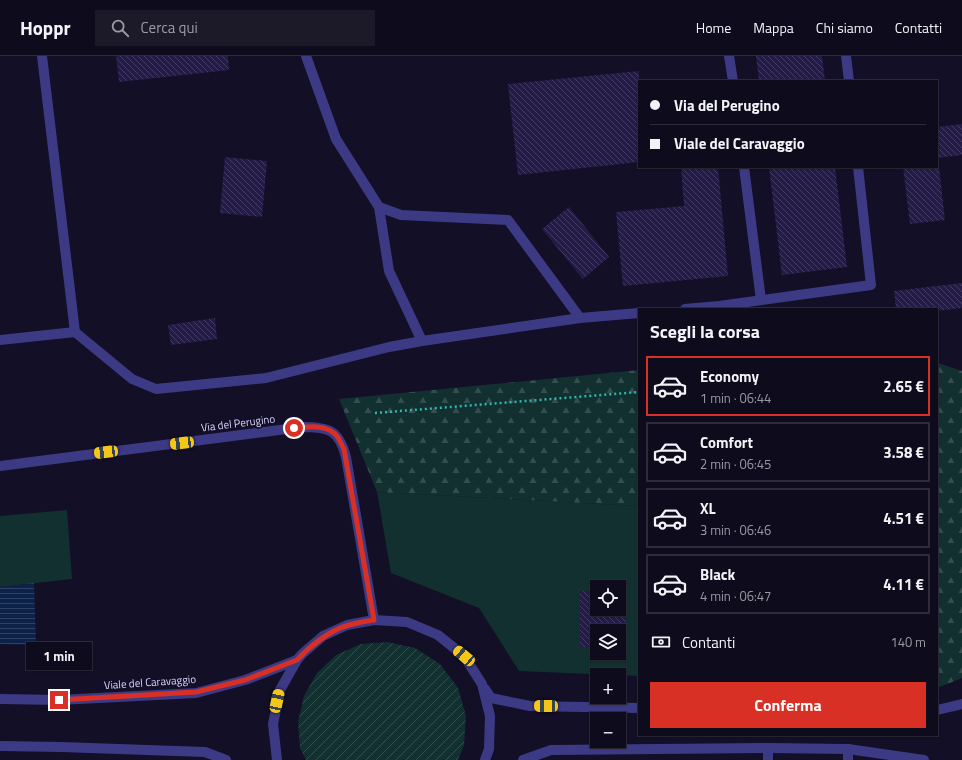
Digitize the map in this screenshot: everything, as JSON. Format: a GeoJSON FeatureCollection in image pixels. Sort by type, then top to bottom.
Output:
{"type":"FeatureCollection","features":[{"type":"Feature","properties":{"kind":"street"},"geometry":{"type":"LineString","coordinates":[[42,56],[75,332],[132,379],[156,389],[266,378],[422,341],[580,318],[638,313]]}},
{"type":"Feature","properties":{"kind":"street"},"geometry":{"type":"LineString","coordinates":[[306,56],[336,139],[379,207],[389,271],[422,341]]}},
{"type":"Feature","properties":{"kind":"street"},"geometry":{"type":"LineString","coordinates":[[730,56],[733,80]]}},
{"type":"Feature","properties":{"kind":"street"},"geometry":{"type":"LineString","coordinates":[[846,56],[849,80]]}},
{"type":"Feature","properties":{"kind":"street"},"geometry":{"type":"LineString","coordinates":[[744,168],[762,300]]}},
{"type":"Feature","properties":{"kind":"street"},"geometry":{"type":"LineString","coordinates":[[696,308],[871,285],[858,168]]}},
{"type":"Feature","properties":{"kind":"street"},"geometry":{"type":"LineString","coordinates":[[379,207],[401,215],[508,220],[580,318]]}},
{"type":"Feature","properties":{"kind":"street"},"geometry":{"type":"LineString","coordinates":[[0,340],[75,332]]}},
{"type":"Feature","properties":{"kind":"street","name":"Via del Perugino"},"geometry":{"type":"LineString","coordinates":[[0,466],[303,427],[324,428],[333,432],[340,440],[344,449],[374,620]]}},
{"type":"Feature","properties":{"kind":"street"},"geometry":{"type":"LineString","coordinates":[[277,760],[273,724],[280,690],[297,660],[323,636],[348,625],[374,620],[407,622],[438,635],[464,656],[491,698],[530,706],[638,708]]}},
{"type":"Feature","properties":{"kind":"street","name":"Viale del Caravaggio"},"geometry":{"type":"LineString","coordinates":[[0,699],[59,700],[196,692],[245,680],[297,660]]}},
{"type":"Feature","properties":{"kind":"street"},"geometry":{"type":"LineString","coordinates":[[482,684],[490,716],[489,749],[485,760]]}},
{"type":"Feature","properties":{"kind":"street"},"geometry":{"type":"LineString","coordinates":[[938,710],[962,704]]}},
{"type":"Feature","properties":{"kind":"street"},"geometry":{"type":"LineString","coordinates":[[0,746],[205,752],[226,760]]}},
{"type":"Feature","properties":{"kind":"street"},"geometry":{"type":"LineString","coordinates":[[768,748],[768,760]]}},
{"type":"Feature","properties":{"kind":"street"},"geometry":{"type":"LineString","coordinates":[[523,760],[551,750],[768,748],[848,749],[924,760]]}},
{"type":"Feature","properties":{"kind":"street"},"geometry":{"type":"LineString","coordinates":[[848,749],[848,760]]}},
{"type":"Feature","properties":{"kind":"path"},"geometry":{"type":"LineString","coordinates":[[375,413],[638,392]]}},
{"type":"Feature","properties":{"kind":"green space"},"geometry":{"type":"Polygon","coordinates":[[[938,363],[962,371],[962,678],[938,688],[938,363]]]}},
{"type":"Feature","properties":{"kind":"green space"},"geometry":{"type":"Polygon","coordinates":[[[638,370],[638,506],[377,492],[339,399],[638,370]]]}},
{"type":"Feature","properties":{"kind":"green space"},"geometry":{"type":"Polygon","coordinates":[[[377,492],[638,506],[638,676],[626,675],[626,668],[590,668],[590,674],[519,671],[479,608],[391,573],[377,492]]]}},
{"type":"Feature","properties":{"kind":"green space"},"geometry":{"type":"Polygon","coordinates":[[[67,510],[72,579],[0,587],[0,516],[67,510]]]}},
{"type":"Feature","properties":{"kind":"green space"},"geometry":{"type":"Polygon","coordinates":[[[387,642],[415,648],[440,664],[458,688],[466,716],[464,745],[458,760],[306,760],[300,748],[298,722],[304,696],[317,673],[336,655],[361,644],[387,642]]]}},
{"type":"Feature","properties":{"kind":"water"},"geometry":{"type":"Polygon","coordinates":[[[34,583],[36,645],[0,644],[0,587],[34,583]]]}},
{"type":"Feature","properties":{"kind":"building"},"geometry":{"type":"Polygon","coordinates":[[[116,56],[228,56],[229,70],[119,82],[116,56]]]}},
{"type":"Feature","properties":{"kind":"building"},"geometry":{"type":"Polygon","coordinates":[[[756,56],[822,56],[825,80],[759,80],[756,56]]]}},
{"type":"Feature","properties":{"kind":"building"},"geometry":{"type":"Polygon","coordinates":[[[639,71],[638,162],[518,175],[508,84],[639,71]]]}},
{"type":"Feature","properties":{"kind":"building"},"geometry":{"type":"Polygon","coordinates":[[[962,124],[962,155],[938,158],[938,127],[962,124]]]}},
{"type":"Feature","properties":{"kind":"building"},"geometry":{"type":"Polygon","coordinates":[[[225,157],[267,161],[262,217],[220,213],[225,157]]]}},
{"type":"Feature","properties":{"kind":"building"},"geometry":{"type":"Polygon","coordinates":[[[939,167],[945,220],[910,224],[903,168],[939,167]]]}},
{"type":"Feature","properties":{"kind":"building"},"geometry":{"type":"Polygon","coordinates":[[[681,168],[718,168],[728,276],[623,286],[616,212],[684,206],[681,168]]]}},
{"type":"Feature","properties":{"kind":"building"},"geometry":{"type":"Polygon","coordinates":[[[769,168],[835,168],[847,267],[782,275],[769,168]]]}},
{"type":"Feature","properties":{"kind":"building"},"geometry":{"type":"Polygon","coordinates":[[[569,207],[609,257],[583,279],[542,229],[569,207]]]}},
{"type":"Feature","properties":{"kind":"building"},"geometry":{"type":"Polygon","coordinates":[[[962,283],[962,308],[938,311],[938,308],[896,308],[894,291],[962,283]]]}},
{"type":"Feature","properties":{"kind":"building"},"geometry":{"type":"Polygon","coordinates":[[[215,318],[217,339],[171,345],[168,325],[215,318]]]}},
{"type":"Feature","properties":{"kind":"building"},"geometry":{"type":"Polygon","coordinates":[[[580,591],[590,591],[590,616],[626,616],[626,624],[590,624],[590,647],[580,647],[580,591]]]}},
{"type":"Feature","properties":{"kind":"route"},"geometry":{"type":"LineString","coordinates":[[59,700],[196,692],[245,680],[297,660],[323,636],[348,625],[374,620],[344,449],[340,440],[333,432],[324,428],[294,428]]}}]}
